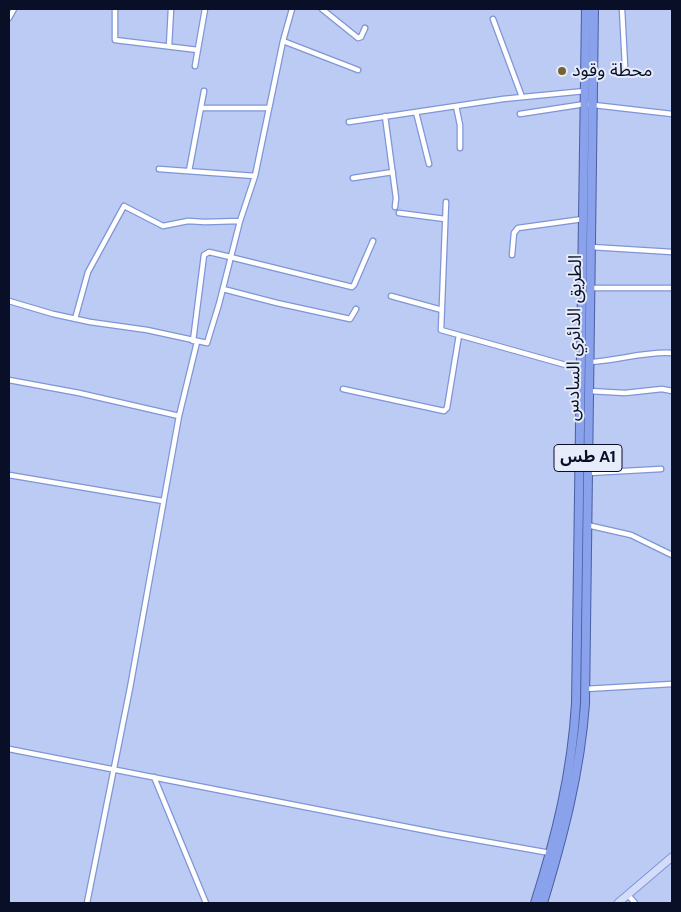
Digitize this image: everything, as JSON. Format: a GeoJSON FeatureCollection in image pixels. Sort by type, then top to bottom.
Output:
{"type":"FeatureCollection","features":[{"type":"Feature","properties":{"kind":"highway","name":"الطريق الدائري السادس"},"geometry":{"type":"LineString","coordinates":[[580,703],[580,369],[585,353],[591,247],[588,105],[585,91],[586,9]]}},
{"type":"Feature","properties":{"kind":"highway","name":"الطريق الدائري السادس"},"geometry":{"type":"LineString","coordinates":[[543,903],[571,785],[574,734],[580,703],[585,689],[590,362],[585,353],[583,219],[594,9]]}},
{"type":"Feature","properties":{"kind":"highway","name":"الطريق الدائري السادس"},"geometry":{"type":"LineString","coordinates":[[535,903],[554,854]]}},
{"type":"Feature","properties":{"kind":"main road"},"geometry":{"type":"LineString","coordinates":[[618,903],[672,857]]}},
{"type":"Feature","properties":{"kind":"street"},"geometry":{"type":"LineString","coordinates":[[9,18],[14,9]]}},
{"type":"Feature","properties":{"kind":"street"},"geometry":{"type":"LineString","coordinates":[[115,9],[115,40],[198,50]]}},
{"type":"Feature","properties":{"kind":"street"},"geometry":{"type":"LineString","coordinates":[[169,46],[171,9]]}},
{"type":"Feature","properties":{"kind":"street"},"geometry":{"type":"LineString","coordinates":[[195,66],[205,9]]}},
{"type":"Feature","properties":{"kind":"street"},"geometry":{"type":"LineString","coordinates":[[9,301],[75,319],[147,330],[195,342],[208,342],[240,221],[255,176],[282,41],[292,9]]}},
{"type":"Feature","properties":{"kind":"street"},"geometry":{"type":"LineString","coordinates":[[322,9],[358,38],[361,37],[365,28]]}},
{"type":"Feature","properties":{"kind":"street"},"geometry":{"type":"LineString","coordinates":[[622,9],[625,66]]}},
{"type":"Feature","properties":{"kind":"street"},"geometry":{"type":"LineString","coordinates":[[493,20],[522,97]]}},
{"type":"Feature","properties":{"kind":"street"},"geometry":{"type":"LineString","coordinates":[[282,41],[358,70]]}},
{"type":"Feature","properties":{"kind":"street"},"geometry":{"type":"LineString","coordinates":[[189,171],[204,91]]}},
{"type":"Feature","properties":{"kind":"street"},"geometry":{"type":"LineString","coordinates":[[349,122],[522,97],[585,91]]}},
{"type":"Feature","properties":{"kind":"street"},"geometry":{"type":"LineString","coordinates":[[520,114],[588,105],[672,114]]}},
{"type":"Feature","properties":{"kind":"street"},"geometry":{"type":"LineString","coordinates":[[456,106],[460,125],[460,148]]}},
{"type":"Feature","properties":{"kind":"street"},"geometry":{"type":"LineString","coordinates":[[201,108],[268,108]]}},
{"type":"Feature","properties":{"kind":"street"},"geometry":{"type":"LineString","coordinates":[[416,112],[429,164]]}},
{"type":"Feature","properties":{"kind":"street"},"geometry":{"type":"LineString","coordinates":[[385,116],[396,198],[395,207]]}},
{"type":"Feature","properties":{"kind":"street"},"geometry":{"type":"LineString","coordinates":[[159,169],[255,176]]}},
{"type":"Feature","properties":{"kind":"street"},"geometry":{"type":"LineString","coordinates":[[353,178],[393,172]]}},
{"type":"Feature","properties":{"kind":"street"},"geometry":{"type":"LineString","coordinates":[[446,202],[442,330],[580,369]]}},
{"type":"Feature","properties":{"kind":"street"},"geometry":{"type":"LineString","coordinates":[[75,319],[88,272],[124,206],[163,226],[188,221],[240,221]]}},
{"type":"Feature","properties":{"kind":"street"},"geometry":{"type":"LineString","coordinates":[[399,213],[445,219]]}},
{"type":"Feature","properties":{"kind":"street"},"geometry":{"type":"LineString","coordinates":[[512,256],[514,233],[518,228],[583,219]]}},
{"type":"Feature","properties":{"kind":"street"},"geometry":{"type":"LineString","coordinates":[[87,903],[114,769],[179,416],[195,342],[204,255],[209,252],[352,287],[373,241]]}},
{"type":"Feature","properties":{"kind":"street"},"geometry":{"type":"LineString","coordinates":[[591,247],[672,252]]}},
{"type":"Feature","properties":{"kind":"street"},"geometry":{"type":"LineString","coordinates":[[590,288],[672,288]]}},
{"type":"Feature","properties":{"kind":"street"},"geometry":{"type":"LineString","coordinates":[[223,289],[350,319],[356,309]]}},
{"type":"Feature","properties":{"kind":"street"},"geometry":{"type":"LineString","coordinates":[[390,296],[442,310]]}},
{"type":"Feature","properties":{"kind":"street"},"geometry":{"type":"LineString","coordinates":[[343,388],[444,411],[447,408],[459,335]]}},
{"type":"Feature","properties":{"kind":"street"},"geometry":{"type":"LineString","coordinates":[[590,362],[610,361],[654,353],[672,353]]}},
{"type":"Feature","properties":{"kind":"street"},"geometry":{"type":"LineString","coordinates":[[9,380],[80,393],[179,416]]}},
{"type":"Feature","properties":{"kind":"street"},"geometry":{"type":"LineString","coordinates":[[589,391],[625,393],[662,389],[672,391]]}},
{"type":"Feature","properties":{"kind":"street"},"geometry":{"type":"LineString","coordinates":[[588,473],[661,469]]}},
{"type":"Feature","properties":{"kind":"street"},"geometry":{"type":"LineString","coordinates":[[9,475],[164,501]]}},
{"type":"Feature","properties":{"kind":"street"},"geometry":{"type":"LineString","coordinates":[[587,525],[630,535],[672,555]]}},
{"type":"Feature","properties":{"kind":"street"},"geometry":{"type":"LineString","coordinates":[[585,689],[672,684]]}},
{"type":"Feature","properties":{"kind":"street"},"geometry":{"type":"LineString","coordinates":[[9,749],[554,854]]}},
{"type":"Feature","properties":{"kind":"street"},"geometry":{"type":"LineString","coordinates":[[154,777],[206,903]]}},
{"type":"Feature","properties":{"kind":"street"},"geometry":{"type":"LineString","coordinates":[[628,895],[635,903]]}},
{"type":"Feature","properties":{"kind":"place","name":"محطة وقود"},"geometry":{"type":"Point","coordinates":[562,71]}}]}
